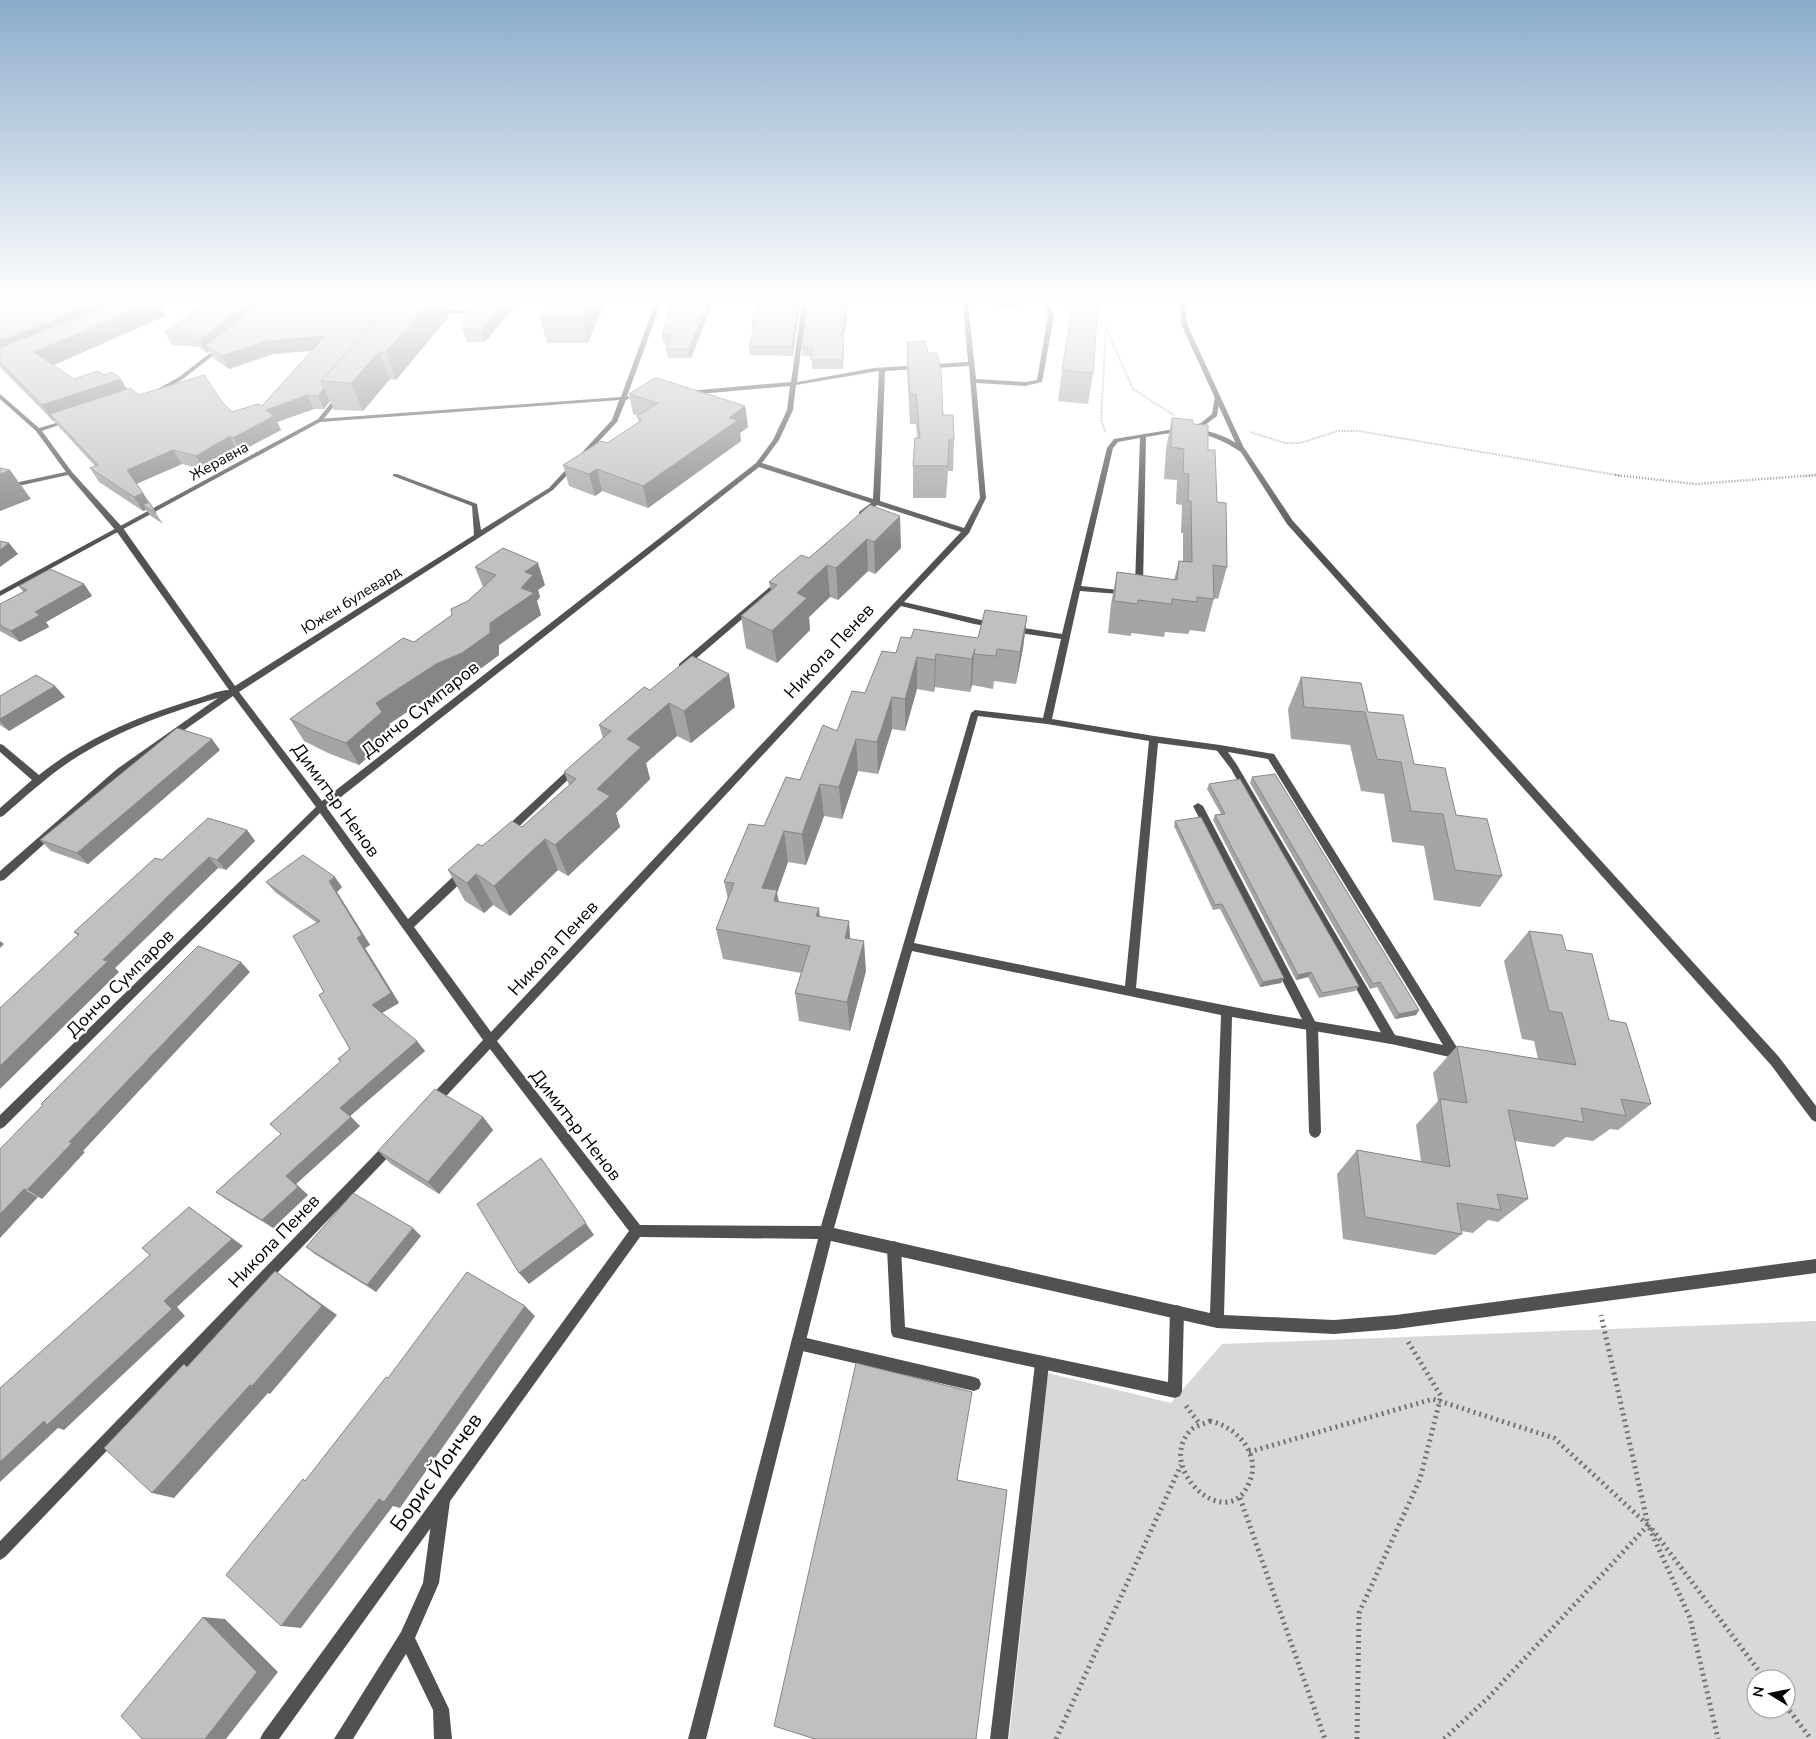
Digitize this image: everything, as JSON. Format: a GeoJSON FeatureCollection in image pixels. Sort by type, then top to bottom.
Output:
{"type":"FeatureCollection","features":[{"type":"Feature","properties":{"kind":"street"},"geometry":{"type":"LineString","coordinates":[[154,392],[171,384]]}},
{"type":"Feature","properties":{"kind":"street","name":"Южен булевард"},"geometry":{"type":"LineString","coordinates":[[0,877],[120,771],[234,691],[551,490],[615,421],[628,384]]}},
{"type":"Feature","properties":{"kind":"street"},"geometry":{"type":"LineString","coordinates":[[680,393],[792,384]]}},
{"type":"Feature","properties":{"kind":"street","name":"Дончо Сумпаров"},"geometry":{"type":"LineString","coordinates":[[0,1123],[321,807],[758,464],[776,440],[790,410],[794,384]]}},
{"type":"Feature","properties":{"kind":"street"},"geometry":{"type":"LineString","coordinates":[[854,521],[876,502],[881,384]]}},
{"type":"Feature","properties":{"kind":"street","name":"Никола Пенев"},"geometry":{"type":"LineString","coordinates":[[422,1114],[966,531],[983,498],[973,384]]}},
{"type":"Feature","properties":{"kind":"street"},"geometry":{"type":"LineString","coordinates":[[1212,384],[1243,451],[1290,522],[1775,1061],[1816,1116]]}},
{"type":"Feature","properties":{"kind":"street","name":"Жеравна"},"geometry":{"type":"LineString","coordinates":[[0,594],[320,420],[344,391]]}},
{"type":"Feature","properties":{"kind":"street","name":"Димитър Ненов"},"geometry":{"type":"LineString","coordinates":[[0,396],[38,430],[70,473],[120,530],[234,691],[321,807],[491,1042],[637,1231]]}},
{"type":"Feature","properties":{"kind":"street"},"geometry":{"type":"LineString","coordinates":[[1048,721],[1065,638],[1110,448],[1116,440],[1183,430],[1205,422],[1215,416],[1218,397]]}},
{"type":"Feature","properties":{"kind":"street"},"geometry":{"type":"LineString","coordinates":[[320,420],[632,398]]}},
{"type":"Feature","properties":{"kind":"street"},"geometry":{"type":"LineString","coordinates":[[38,430],[74,418]]}},
{"type":"Feature","properties":{"kind":"street"},"geometry":{"type":"LineString","coordinates":[[1183,430],[1216,434],[1224,437],[1243,451]]}},
{"type":"Feature","properties":{"kind":"street"},"geometry":{"type":"LineString","coordinates":[[1077,588],[1119,592],[1139,586],[1142,436]]}},
{"type":"Feature","properties":{"kind":"street"},"geometry":{"type":"LineString","coordinates":[[758,464],[966,531]]}},
{"type":"Feature","properties":{"kind":"street"},"geometry":{"type":"LineString","coordinates":[[0,488],[70,473]]}},
{"type":"Feature","properties":{"kind":"street"},"geometry":{"type":"LineString","coordinates":[[395,475],[476,505],[478,536]]}},
{"type":"Feature","properties":{"kind":"street"},"geometry":{"type":"LineString","coordinates":[[674,673],[786,578]]}},
{"type":"Feature","properties":{"kind":"street"},"geometry":{"type":"LineString","coordinates":[[900,603],[974,622],[1065,638]]}},
{"type":"Feature","properties":{"kind":"street"},"geometry":{"type":"LineString","coordinates":[[0,812],[77,752],[115,732],[158,713],[234,691]]}},
{"type":"Feature","properties":{"kind":"street"},"geometry":{"type":"LineString","coordinates":[[697,1739],[826,1233],[908,946],[975,713],[1048,721],[1271,756],[1454,1053],[1391,1039],[1227,1011],[908,946]]}},
{"type":"Feature","properties":{"kind":"street"},"geometry":{"type":"LineString","coordinates":[[1130,991],[1154,739]]}},
{"type":"Feature","properties":{"kind":"street"},"geometry":{"type":"LineString","coordinates":[[0,747],[39,781]]}},
{"type":"Feature","properties":{"kind":"street"},"geometry":{"type":"LineString","coordinates":[[1220,748],[1234,767],[1391,1039]]}},
{"type":"Feature","properties":{"kind":"street"},"geometry":{"type":"LineString","coordinates":[[501,837],[581,762]]}},
{"type":"Feature","properties":{"kind":"street"},"geometry":{"type":"LineString","coordinates":[[1198,806],[1312,1027],[1315,1132]]}},
{"type":"Feature","properties":{"kind":"street"},"geometry":{"type":"LineString","coordinates":[[408,926],[473,865]]}},
{"type":"Feature","properties":{"kind":"street"},"geometry":{"type":"LineString","coordinates":[[1217,1321],[1227,1011]]}},
{"type":"Feature","properties":{"kind":"street","name":"Никола Пенев"},"geometry":{"type":"LineString","coordinates":[[0,1552],[401,1135]]}},
{"type":"Feature","properties":{"kind":"street"},"geometry":{"type":"LineString","coordinates":[[637,1231],[826,1233],[1217,1321],[1334,1327],[1396,1322],[1816,1266]]}},
{"type":"Feature","properties":{"kind":"street","name":"Борис Йончев"},"geometry":{"type":"LineString","coordinates":[[270,1739],[637,1231]]}},
{"type":"Feature","properties":{"kind":"street"},"geometry":{"type":"LineString","coordinates":[[894,1248],[898,1332],[1175,1392],[1177,1312]]}},
{"type":"Feature","properties":{"kind":"street"},"geometry":{"type":"LineString","coordinates":[[798,1343],[974,1384]]}},
{"type":"Feature","properties":{"kind":"street"},"geometry":{"type":"LineString","coordinates":[[999,1739],[1042,1364]]}},
{"type":"Feature","properties":{"kind":"street"},"geometry":{"type":"LineString","coordinates":[[344,1739],[407,1638],[431,1583],[442,1500]]}},
{"type":"Feature","properties":{"kind":"street"},"geometry":{"type":"LineString","coordinates":[[407,1638],[441,1709],[443,1739]]}},
{"type":"Feature","properties":{"kind":"path"},"geometry":{"type":"LineString","coordinates":[[1103,384],[1101,419],[1110,448]]}},
{"type":"Feature","properties":{"kind":"path"},"geometry":{"type":"LineString","coordinates":[[1130,384],[1132,389],[1179,418],[1205,422]]}},
{"type":"Feature","properties":{"kind":"path"},"geometry":{"type":"LineString","coordinates":[[1230,424],[1285,442],[1300,443],[1338,430],[1359,431],[1629,477],[1696,484],[1816,476]]}},
{"type":"Feature","properties":{"kind":"path"},"geometry":{"type":"LineString","coordinates":[[1596,1295],[1648,1524],[1690,1618],[1718,1739]]}},
{"type":"Feature","properties":{"kind":"path"},"geometry":{"type":"LineString","coordinates":[[1357,1739],[1359,1613],[1420,1479],[1441,1396],[1396,1322]]}},
{"type":"Feature","properties":{"kind":"path"},"geometry":{"type":"LineString","coordinates":[[1249,1452],[1433,1399],[1554,1438],[1648,1524],[1757,1669]]}},
{"type":"Feature","properties":{"kind":"path"},"geometry":{"type":"LineString","coordinates":[[1210,1421],[1221,1423],[1233,1430],[1249,1452],[1252,1465],[1251,1478],[1247,1489],[1240,1498],[1229,1502],[1217,1502],[1206,1498],[1187,1479],[1182,1466],[1180,1452],[1183,1440],[1189,1430],[1199,1423],[1210,1421]]}},
{"type":"Feature","properties":{"kind":"path"},"geometry":{"type":"LineString","coordinates":[[1056,1739],[1182,1466]]}},
{"type":"Feature","properties":{"kind":"path"},"geometry":{"type":"LineString","coordinates":[[1240,1498],[1325,1739]]}},
{"type":"Feature","properties":{"kind":"path"},"geometry":{"type":"LineString","coordinates":[[1444,1739],[1488,1698],[1648,1524]]}},
{"type":"Feature","properties":{"kind":"path"},"geometry":{"type":"LineString","coordinates":[[1796,1719],[1811,1739]]}},
{"type":"Feature","properties":{"kind":"shaded area"},"geometry":{"type":"Polygon","coordinates":[[[1816,1321],[1816,1739],[1009,1739],[1048,1373],[1171,1403],[1222,1344],[1816,1321]]]}},
{"type":"Feature","properties":{"kind":"building"},"geometry":{"type":"Polygon","coordinates":[[[22,384],[105,384],[42,405],[22,384]]]}},
{"type":"Feature","properties":{"kind":"building"},"geometry":{"type":"Polygon","coordinates":[[[174,384],[210,384],[222,402],[232,412],[258,404],[262,406],[282,384],[322,384],[324,388],[318,396],[307,395],[266,410],[274,416],[233,438],[230,436],[196,456],[173,450],[127,470],[143,493],[134,497],[90,468],[98,465],[50,414],[130,388],[139,395],[174,384]]]}},
{"type":"Feature","properties":{"kind":"building"},"geometry":{"type":"Polygon","coordinates":[[[645,384],[676,384],[745,406],[729,418],[738,420],[643,486],[597,469],[589,474],[563,465],[601,441],[607,443],[642,420],[637,416],[658,403],[629,394],[645,384]]]}},
{"type":"Feature","properties":{"kind":"building"},"geometry":{"type":"Polygon","coordinates":[[[909,384],[942,384],[943,415],[953,415],[954,440],[949,440],[948,466],[913,466],[915,438],[920,438],[916,394],[910,394],[909,384]]]}},
{"type":"Feature","properties":{"kind":"building"},"geometry":{"type":"Polygon","coordinates":[[[1172,418],[1193,420],[1193,424],[1208,425],[1208,450],[1215,450],[1217,502],[1226,503],[1227,567],[1213,565],[1214,599],[1197,597],[1197,602],[1172,599],[1172,604],[1138,600],[1138,604],[1114,601],[1117,572],[1177,580],[1179,561],[1192,562],[1191,501],[1188,501],[1189,474],[1183,473],[1184,449],[1171,447],[1172,418]]]}},
{"type":"Feature","properties":{"kind":"building"},"geometry":{"type":"Polygon","coordinates":[[[0,468],[10,470],[0,474],[0,468]]]}},
{"type":"Feature","properties":{"kind":"building"},"geometry":{"type":"Polygon","coordinates":[[[149,502],[156,513],[143,505],[149,502]]]}},
{"type":"Feature","properties":{"kind":"building"},"geometry":{"type":"Polygon","coordinates":[[[870,505],[900,516],[874,542],[867,539],[836,568],[827,565],[797,593],[807,598],[772,631],[741,616],[777,585],[769,582],[801,555],[809,558],[870,505]]]}},
{"type":"Feature","properties":{"kind":"building"},"geometry":{"type":"Polygon","coordinates":[[[0,541],[9,543],[0,550],[0,541]]]}},
{"type":"Feature","properties":{"kind":"building"},"geometry":{"type":"Polygon","coordinates":[[[503,548],[538,563],[525,572],[533,575],[521,588],[534,593],[490,623],[490,633],[462,653],[436,664],[376,703],[382,712],[346,743],[314,731],[290,719],[403,638],[414,642],[452,615],[451,609],[468,601],[496,575],[475,567],[503,548]]]}},
{"type":"Feature","properties":{"kind":"building"},"geometry":{"type":"Polygon","coordinates":[[[50,569],[84,584],[35,612],[40,615],[11,631],[0,625],[0,604],[27,590],[19,586],[50,569]]]}},
{"type":"Feature","properties":{"kind":"building"},"geometry":{"type":"Polygon","coordinates":[[[985,610],[1027,616],[1020,652],[997,649],[996,656],[974,654],[975,649],[972,659],[936,654],[935,660],[917,657],[905,699],[892,697],[877,742],[856,739],[839,787],[820,784],[802,834],[784,831],[762,888],[777,890],[774,901],[819,908],[816,916],[849,921],[845,938],[864,941],[847,1002],[795,993],[810,946],[716,929],[734,883],[724,882],[749,824],[764,826],[786,777],[800,780],[823,725],[837,731],[852,691],[865,693],[882,651],[896,653],[901,637],[911,638],[914,629],[978,638],[985,610]]]}},
{"type":"Feature","properties":{"kind":"building"},"geometry":{"type":"Polygon","coordinates":[[[692,656],[729,674],[684,711],[669,703],[627,739],[641,747],[597,789],[610,796],[555,845],[545,839],[494,886],[476,874],[467,883],[448,870],[478,844],[482,846],[512,821],[522,827],[576,779],[564,772],[611,731],[599,725],[644,687],[650,690],[692,656]]]}},
{"type":"Feature","properties":{"kind":"building"},"geometry":{"type":"Polygon","coordinates":[[[36,675],[55,686],[0,719],[0,696],[36,675]]]}},
{"type":"Feature","properties":{"kind":"building"},"geometry":{"type":"Polygon","coordinates":[[[1301,677],[1361,683],[1368,712],[1403,715],[1414,764],[1445,768],[1456,815],[1487,819],[1502,876],[1455,870],[1443,814],[1411,811],[1401,762],[1377,759],[1365,712],[1304,707],[1301,677]]]}},
{"type":"Feature","properties":{"kind":"building"},"geometry":{"type":"Polygon","coordinates":[[[177,728],[212,739],[77,853],[40,840],[177,728]]]}},
{"type":"Feature","properties":{"kind":"building"},"geometry":{"type":"Polygon","coordinates":[[[1275,774],[1419,1010],[1399,1014],[1380,982],[1373,984],[1252,777],[1275,774]]]}},
{"type":"Feature","properties":{"kind":"building"},"geometry":{"type":"Polygon","coordinates":[[[1240,779],[1359,986],[1322,993],[1311,972],[1298,975],[1215,815],[1225,814],[1209,784],[1240,779]]]}},
{"type":"Feature","properties":{"kind":"building"},"geometry":{"type":"Polygon","coordinates":[[[1201,817],[1284,978],[1263,982],[1222,904],[1215,905],[1175,821],[1201,817]]]}},
{"type":"Feature","properties":{"kind":"building"},"geometry":{"type":"Polygon","coordinates":[[[208,818],[247,830],[217,860],[209,857],[167,897],[103,960],[108,961],[0,1066],[0,1008],[79,934],[74,932],[155,858],[162,860],[208,818]]]}},
{"type":"Feature","properties":{"kind":"building"},"geometry":{"type":"Polygon","coordinates":[[[303,855],[335,877],[329,881],[362,935],[357,938],[391,993],[372,1005],[417,1041],[340,1108],[351,1117],[286,1176],[298,1187],[262,1220],[216,1192],[281,1134],[270,1124],[341,1061],[338,1059],[350,1049],[319,995],[324,992],[293,936],[320,921],[266,882],[303,855]]]}},
{"type":"Feature","properties":{"kind":"building"},"geometry":{"type":"Polygon","coordinates":[[[1529,931],[1562,935],[1566,950],[1592,954],[1609,1020],[1626,1023],[1651,1104],[1621,1099],[1626,1116],[1581,1108],[1584,1122],[1508,1110],[1528,1199],[1497,1194],[1501,1210],[1457,1203],[1462,1234],[1365,1217],[1357,1150],[1450,1167],[1440,1099],[1467,1103],[1457,1046],[1576,1065],[1562,1013],[1549,1011],[1529,931]]]}},
{"type":"Feature","properties":{"kind":"building"},"geometry":{"type":"Polygon","coordinates":[[[198,946],[241,962],[69,1142],[72,1143],[27,1190],[24,1189],[0,1214],[0,1149],[43,1105],[41,1104],[198,946]]]}},
{"type":"Feature","properties":{"kind":"building"},"geometry":{"type":"Polygon","coordinates":[[[435,1089],[483,1117],[428,1182],[378,1151],[435,1089]]]}},
{"type":"Feature","properties":{"kind":"building"},"geometry":{"type":"Polygon","coordinates":[[[541,1158],[586,1223],[519,1273],[477,1204],[541,1158]]]}},
{"type":"Feature","properties":{"kind":"building"},"geometry":{"type":"Polygon","coordinates":[[[353,1193],[413,1228],[367,1285],[306,1247],[353,1193]]]}},
{"type":"Feature","properties":{"kind":"building"},"geometry":{"type":"Polygon","coordinates":[[[189,1207],[232,1239],[164,1301],[172,1309],[47,1425],[44,1421],[0,1462],[0,1388],[150,1255],[142,1248],[189,1207]]]}},
{"type":"Feature","properties":{"kind":"building"},"geometry":{"type":"Polygon","coordinates":[[[275,1271],[322,1306],[252,1386],[250,1385],[152,1493],[104,1448],[184,1364],[187,1367],[275,1271]]]}},
{"type":"Feature","properties":{"kind":"building"},"geometry":{"type":"Polygon","coordinates":[[[467,1272],[525,1306],[384,1502],[379,1499],[281,1626],[226,1575],[303,1479],[305,1481],[386,1377],[388,1378],[467,1272]]]}},
{"type":"Feature","properties":{"kind":"building"},"geometry":{"type":"Polygon","coordinates":[[[856,1363],[972,1392],[957,1480],[1007,1490],[976,1739],[815,1739],[774,1726],[856,1363]]]}},
{"type":"Feature","properties":{"kind":"building"},"geometry":{"type":"Polygon","coordinates":[[[203,1617],[257,1672],[205,1739],[142,1739],[121,1716],[203,1617]]]}}]}
